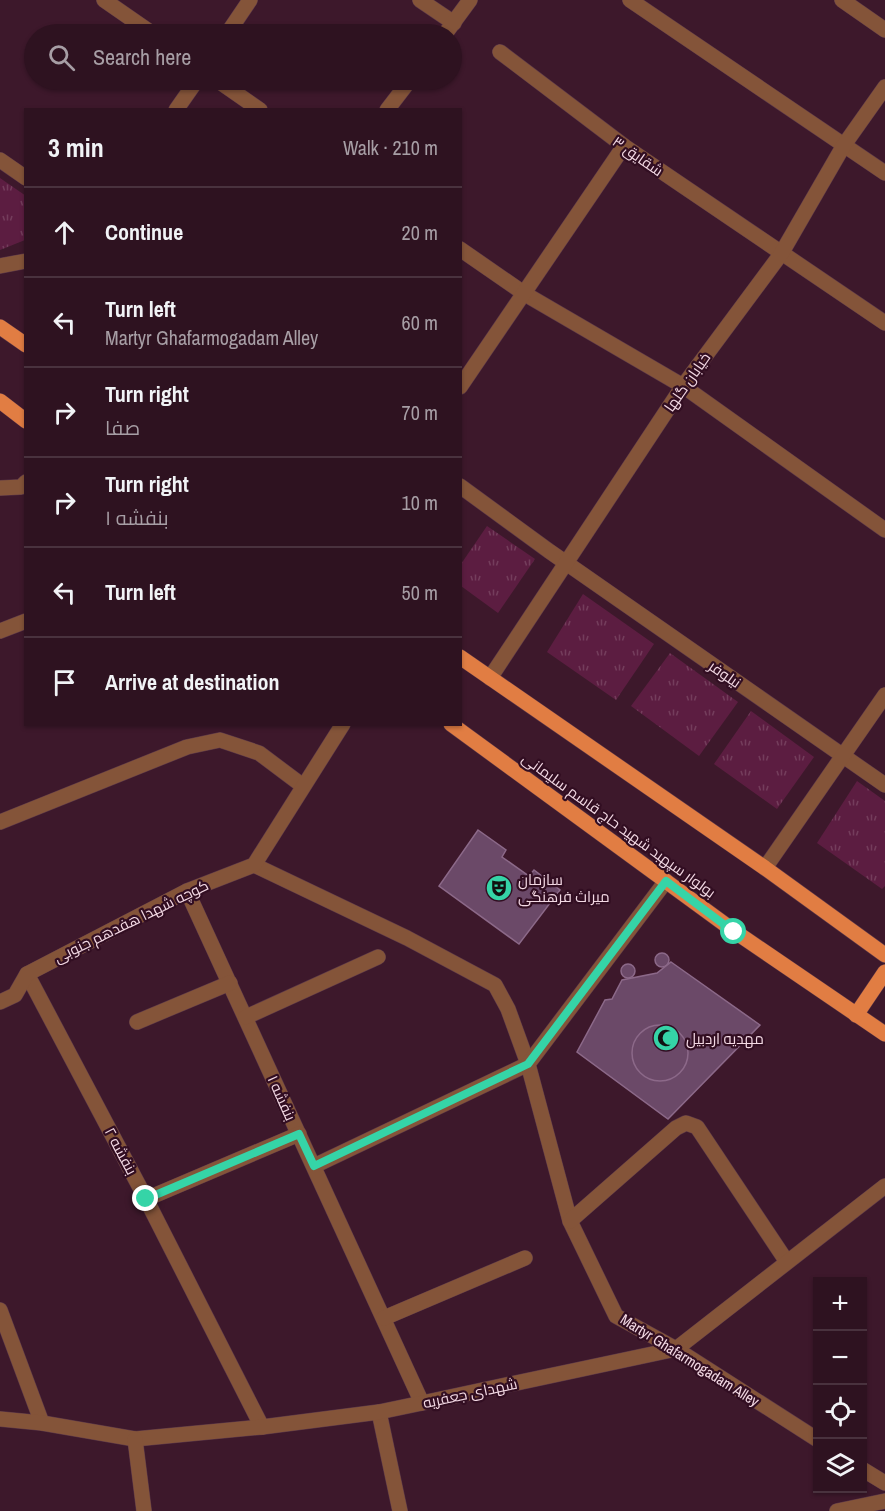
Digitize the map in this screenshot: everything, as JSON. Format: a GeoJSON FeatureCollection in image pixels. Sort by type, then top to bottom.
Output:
{"type":"FeatureCollection","features":[{"type":"Feature","properties":{"kind":"main road"},"geometry":{"type":"LineString","coordinates":[[0,327],[24,344]]}},
{"type":"Feature","properties":{"kind":"main road"},"geometry":{"type":"LineString","coordinates":[[0,401],[24,419]]}},
{"type":"Feature","properties":{"kind":"main road"},"geometry":{"type":"LineString","coordinates":[[462,658],[765,868],[885,955]]}},
{"type":"Feature","properties":{"kind":"main road","name":"بولوار سپهبد شهید حاج قاسم سلیمانی"},"geometry":{"type":"LineString","coordinates":[[454,726],[734,932],[885,1034]]}},
{"type":"Feature","properties":{"kind":"main road"},"geometry":{"type":"LineString","coordinates":[[856,1015],[885,972]]}},
{"type":"Feature","properties":{"kind":"street"},"geometry":{"type":"LineString","coordinates":[[104,0],[139,24]]}},
{"type":"Feature","properties":{"kind":"street"},"geometry":{"type":"LineString","coordinates":[[234,24],[250,0]]}},
{"type":"Feature","properties":{"kind":"street"},"geometry":{"type":"LineString","coordinates":[[420,0],[445,24]]}},
{"type":"Feature","properties":{"kind":"street"},"geometry":{"type":"LineString","coordinates":[[453,24],[470,0]]}},
{"type":"Feature","properties":{"kind":"street"},"geometry":{"type":"LineString","coordinates":[[630,0],[885,172]]}},
{"type":"Feature","properties":{"kind":"street"},"geometry":{"type":"LineString","coordinates":[[842,0],[885,30]]}},
{"type":"Feature","properties":{"kind":"street","name":"شقایق ۳"},"geometry":{"type":"LineString","coordinates":[[500,52],[624,146],[885,323]]}},
{"type":"Feature","properties":{"kind":"street","name":"خیابان گلها"},"geometry":{"type":"LineString","coordinates":[[490,678],[683,386],[781,254],[844,145],[885,87]]}},
{"type":"Feature","properties":{"kind":"street"},"geometry":{"type":"LineString","coordinates":[[177,108],[190,90]]}},
{"type":"Feature","properties":{"kind":"street"},"geometry":{"type":"LineString","coordinates":[[232,90],[257,108]]}},
{"type":"Feature","properties":{"kind":"street"},"geometry":{"type":"LineString","coordinates":[[389,108],[402,90]]}},
{"type":"Feature","properties":{"kind":"street"},"geometry":{"type":"LineString","coordinates":[[462,384],[624,146]]}},
{"type":"Feature","properties":{"kind":"street"},"geometry":{"type":"LineString","coordinates":[[0,160],[24,177]]}},
{"type":"Feature","properties":{"kind":"street"},"geometry":{"type":"LineString","coordinates":[[462,250],[525,294],[683,386],[885,530]]}},
{"type":"Feature","properties":{"kind":"street"},"geometry":{"type":"LineString","coordinates":[[0,266],[24,261]]}},
{"type":"Feature","properties":{"kind":"street"},"geometry":{"type":"LineString","coordinates":[[0,488],[21,487],[24,484]]}},
{"type":"Feature","properties":{"kind":"street","name":"نیلوفر"},"geometry":{"type":"LineString","coordinates":[[462,487],[885,786]]}},
{"type":"Feature","properties":{"kind":"street"},"geometry":{"type":"LineString","coordinates":[[0,631],[24,622]]}},
{"type":"Feature","properties":{"kind":"street"},"geometry":{"type":"LineString","coordinates":[[765,868],[885,695]]}},
{"type":"Feature","properties":{"kind":"street"},"geometry":{"type":"LineString","coordinates":[[254,865],[341,726]]}},
{"type":"Feature","properties":{"kind":"street"},"geometry":{"type":"LineString","coordinates":[[0,822],[187,747],[220,740],[259,753],[303,786]]}},
{"type":"Feature","properties":{"kind":"street","name":"کوچه شهدا هفدهم جنوبی"},"geometry":{"type":"LineString","coordinates":[[0,1002],[15,995],[27,974],[187,891],[254,865]]}},
{"type":"Feature","properties":{"kind":"street","name":"Martyr Ghafarmogadam Alley"},"geometry":{"type":"LineString","coordinates":[[254,865],[406,938],[495,985],[508,1010],[528,1064],[570,1221],[616,1316],[676,1349],[816,1439]]}},
{"type":"Feature","properties":{"kind":"street"},"geometry":{"type":"LineString","coordinates":[[314,1166],[528,1064],[666,881]]}},
{"type":"Feature","properties":{"kind":"street","name":"بنفشه ۱"},"geometry":{"type":"LineString","coordinates":[[187,891],[422,1403]]}},
{"type":"Feature","properties":{"kind":"street"},"geometry":{"type":"LineString","coordinates":[[246,1017],[378,957]]}},
{"type":"Feature","properties":{"kind":"street","name":"بنفشه ۲"},"geometry":{"type":"LineString","coordinates":[[27,974],[146,1199],[262,1427]]}},
{"type":"Feature","properties":{"kind":"street"},"geometry":{"type":"LineString","coordinates":[[138,1022],[230,983]]}},
{"type":"Feature","properties":{"kind":"street"},"geometry":{"type":"LineString","coordinates":[[570,1221],[676,1128],[686,1123],[698,1126],[787,1262]]}},
{"type":"Feature","properties":{"kind":"street"},"geometry":{"type":"LineString","coordinates":[[146,1199],[299,1134]]}},
{"type":"Feature","properties":{"kind":"street","name":"شهدای جعفریه"},"geometry":{"type":"LineString","coordinates":[[0,1419],[42,1423],[135,1439],[262,1427],[379,1412],[676,1349],[885,1185]]}},
{"type":"Feature","properties":{"kind":"street"},"geometry":{"type":"LineString","coordinates":[[384,1318],[525,1258]]}},
{"type":"Feature","properties":{"kind":"street"},"geometry":{"type":"LineString","coordinates":[[0,1310],[42,1423]]}},
{"type":"Feature","properties":{"kind":"street"},"geometry":{"type":"LineString","coordinates":[[379,1412],[400,1511]]}},
{"type":"Feature","properties":{"kind":"street"},"geometry":{"type":"LineString","coordinates":[[135,1439],[144,1511]]}},
{"type":"Feature","properties":{"kind":"street"},"geometry":{"type":"LineString","coordinates":[[867,1472],[885,1483]]}},
{"type":"Feature","properties":{"kind":"street"},"geometry":{"type":"LineString","coordinates":[[837,1511],[885,1501]]}},
{"type":"Feature","properties":{"kind":"green space"},"geometry":{"type":"Polygon","coordinates":[[[0,178],[24,195],[24,240],[0,250],[0,178]]]}},
{"type":"Feature","properties":{"kind":"green space"},"geometry":{"type":"Polygon","coordinates":[[[487,526],[535,559],[498,613],[462,587],[462,563],[487,526]]]}},
{"type":"Feature","properties":{"kind":"green space"},"geometry":{"type":"Polygon","coordinates":[[[583,594],[654,644],[616,700],[547,652],[583,594]]]}},
{"type":"Feature","properties":{"kind":"green space"},"geometry":{"type":"Polygon","coordinates":[[[670,653],[738,702],[699,756],[631,706],[670,653]]]}},
{"type":"Feature","properties":{"kind":"green space"},"geometry":{"type":"Polygon","coordinates":[[[751,711],[814,757],[777,809],[714,764],[751,711]]]}},
{"type":"Feature","properties":{"kind":"green space"},"geometry":{"type":"Polygon","coordinates":[[[857,781],[885,801],[885,886],[882,889],[817,843],[857,781]]]}},
{"type":"Feature","properties":{"kind":"building","name":"سازمان میراث فرهنگی"},"geometry":{"type":"Polygon","coordinates":[[[478,830],[506,850],[502,857],[529,876],[534,870],[560,890],[519,944],[439,886],[478,830]]]}},
{"type":"Feature","properties":{"kind":"building"},"geometry":{"type":"Polygon","coordinates":[[[659,953],[665,953],[669,960],[665,967],[659,967],[655,963],[655,957],[659,953]]]}},
{"type":"Feature","properties":{"kind":"building","name":"مهدیه اردبیل"},"geometry":{"type":"Polygon","coordinates":[[[671,962],[760,1025],[668,1119],[577,1052],[605,1000],[612,999],[622,980],[657,973],[671,962]]]}},
{"type":"Feature","properties":{"kind":"building"},"geometry":{"type":"Polygon","coordinates":[[[625,964],[631,964],[635,971],[631,978],[625,978],[621,974],[621,968],[625,964]]]}},
{"type":"Feature","properties":{"kind":"building"},"geometry":{"type":"Polygon","coordinates":[[[660,1025],[671,1027],[680,1033],[686,1042],[688,1053],[686,1064],[680,1073],[671,1079],[660,1081],[649,1079],[640,1073],[634,1064],[632,1053],[634,1042],[640,1033],[649,1027],[660,1025]]]}},
{"type":"Feature","properties":{"kind":"place","name":"سازمان میراث فرهنگی"},"geometry":{"type":"Point","coordinates":[499,888]}},
{"type":"Feature","properties":{"kind":"place","name":"مهدیه اردبیل"},"geometry":{"type":"Point","coordinates":[666,1038]}},
{"type":"Feature","properties":{"kind":"route"},"geometry":{"type":"LineString","coordinates":[[146,1199],[299,1134],[314,1166],[528,1064],[666,881],[734,932]]}}]}
